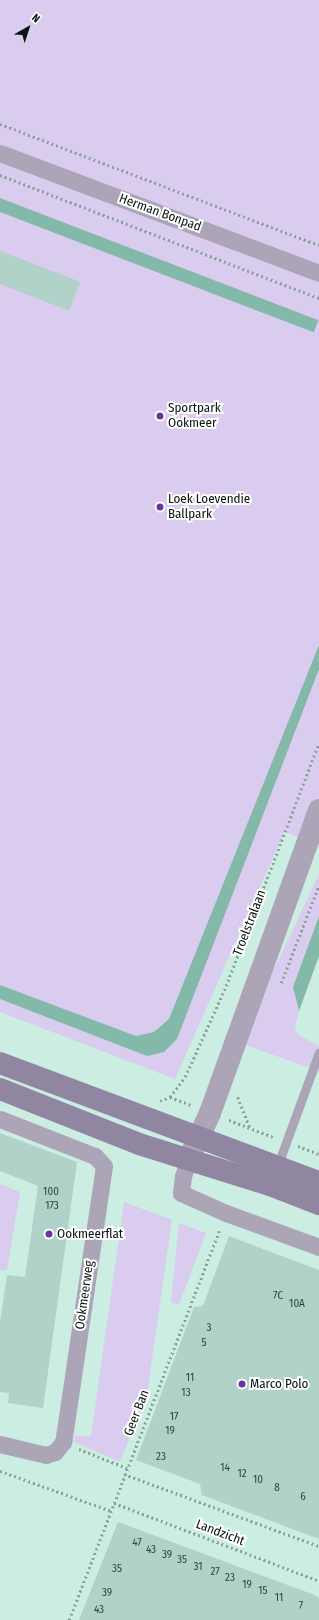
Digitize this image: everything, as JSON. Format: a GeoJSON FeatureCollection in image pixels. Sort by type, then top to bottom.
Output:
{"type":"FeatureCollection","features":[{"type":"Feature","properties":{"kind":"main road"},"geometry":{"type":"LineString","coordinates":[[0,1062],[200,1136],[274,1176],[319,1204]]}},
{"type":"Feature","properties":{"kind":"main road"},"geometry":{"type":"LineString","coordinates":[[0,1089],[133,1142],[188,1161],[319,1182]]}},
{"type":"Feature","properties":{"kind":"street","name":"Herman Bonpad"},"geometry":{"type":"LineString","coordinates":[[0,153],[319,273]]}},
{"type":"Feature","properties":{"kind":"street","name":"Troelstralaan"},"geometry":{"type":"LineString","coordinates":[[188,1161],[200,1136],[319,810]]}},
{"type":"Feature","properties":{"kind":"street","name":"Ookmeerweg"},"geometry":{"type":"LineString","coordinates":[[0,1119],[95,1156],[104,1166],[63,1442]]}},
{"type":"Feature","properties":{"kind":"street"},"geometry":{"type":"LineString","coordinates":[[188,1161],[180,1193],[226,1213],[319,1247]]}},
{"type":"Feature","properties":{"kind":"street"},"geometry":{"type":"LineString","coordinates":[[0,1444],[46,1455],[55,1452],[63,1442]]}},
{"type":"Feature","properties":{"kind":"lane"},"geometry":{"type":"LineString","coordinates":[[274,1176],[319,1052]]}},
{"type":"Feature","properties":{"kind":"path"},"geometry":{"type":"LineString","coordinates":[[0,124],[319,245]]}},
{"type":"Feature","properties":{"kind":"path"},"geometry":{"type":"LineString","coordinates":[[0,175],[319,298]]}},
{"type":"Feature","properties":{"kind":"path","name":"Troelstralaan"},"geometry":{"type":"LineString","coordinates":[[170,1097],[184,1077],[226,986],[319,743]]}},
{"type":"Feature","properties":{"kind":"path"},"geometry":{"type":"LineString","coordinates":[[279,987],[319,885]]}},
{"type":"Feature","properties":{"kind":"path"},"geometry":{"type":"LineString","coordinates":[[238,1091],[239,1104],[250,1128]]}},
{"type":"Feature","properties":{"kind":"path","name":"Geer Ban"},"geometry":{"type":"LineString","coordinates":[[69,1620],[124,1474],[226,1213]]}},
{"type":"Feature","properties":{"kind":"path"},"geometry":{"type":"LineString","coordinates":[[63,1442],[127,1468]]}},
{"type":"Feature","properties":{"kind":"path"},"geometry":{"type":"LineString","coordinates":[[0,1471],[111,1511]]}},
{"type":"Feature","properties":{"kind":"path","name":"Landzicht"},"geometry":{"type":"LineString","coordinates":[[124,1474],[319,1546]]}},
{"type":"Feature","properties":{"kind":"path","name":"Landzicht"},"geometry":{"type":"LineString","coordinates":[[114,1503],[319,1581]]}},
{"type":"Feature","properties":{"kind":"shaded area","name":"Loek Loevendie Ballpark"},"geometry":{"type":"Polygon","coordinates":[[[0,0],[319,0],[319,844],[284,832],[175,1079],[0,1012],[0,0]]]}},
{"type":"Feature","properties":{"kind":"shaded area"},"geometry":{"type":"Polygon","coordinates":[[[0,198],[318,320],[314,332],[0,212],[0,198]]]}},
{"type":"Feature","properties":{"kind":"shaded area"},"geometry":{"type":"Polygon","coordinates":[[[319,645],[319,669],[177,1039],[164,1052],[147,1056],[0,999],[0,985],[136,1036],[154,1032],[169,1019],[319,645]]]}},
{"type":"Feature","properties":{"kind":"shaded area"},"geometry":{"type":"Polygon","coordinates":[[[319,874],[319,916],[293,987],[299,1011],[295,1026],[297,1034],[319,1046],[319,1071],[245,1045],[267,984],[319,874]]]}},
{"type":"Feature","properties":{"kind":"shaded area"},"geometry":{"type":"Polygon","coordinates":[[[319,916],[319,956],[299,1011],[293,987],[319,916]]]}},
{"type":"Feature","properties":{"kind":"shaded area"},"geometry":{"type":"Polygon","coordinates":[[[0,1184],[20,1192],[7,1270],[0,1270],[0,1184]]]}},
{"type":"Feature","properties":{"kind":"shaded area"},"geometry":{"type":"Polygon","coordinates":[[[124,1202],[172,1220],[147,1394],[120,1462],[74,1442],[75,1436],[91,1436],[124,1202]]]}},
{"type":"Feature","properties":{"kind":"shaded area"},"geometry":{"type":"Polygon","coordinates":[[[179,1223],[206,1233],[179,1305],[171,1302],[179,1223]]]}},
{"type":"Feature","properties":{"kind":"building"},"geometry":{"type":"Polygon","coordinates":[[[0,251],[80,282],[69,311],[0,284],[0,251]]]}},
{"type":"Feature","properties":{"kind":"building","name":"Ookmeerflat"},"geometry":{"type":"Polygon","coordinates":[[[0,1133],[77,1162],[43,1408],[8,1403],[9,1393],[0,1392],[0,1322],[7,1275],[25,1277],[38,1186],[0,1171],[0,1133]]]}},
{"type":"Feature","properties":{"kind":"building","name":"Marco Polo"},"geometry":{"type":"Polygon","coordinates":[[[229,1236],[319,1270],[319,1539],[202,1495],[200,1484],[136,1460],[194,1307],[203,1306],[229,1236]]]}},
{"type":"Feature","properties":{"kind":"building"},"geometry":{"type":"Polygon","coordinates":[[[118,1522],[312,1594],[319,1598],[319,1620],[79,1620],[118,1522]]]}},
{"type":"Feature","properties":{"kind":"place","name":"Sportpark Ookmeer"},"geometry":{"type":"Point","coordinates":[160,416]}},
{"type":"Feature","properties":{"kind":"place","name":"Loek Loevendie Ballpark"},"geometry":{"type":"Point","coordinates":[160,507]}},
{"type":"Feature","properties":{"kind":"place","name":"Ookmeerflat"},"geometry":{"type":"Point","coordinates":[49,1234]}},
{"type":"Feature","properties":{"kind":"place","name":"Marco Polo"},"geometry":{"type":"Point","coordinates":[242,1384]}}]}
